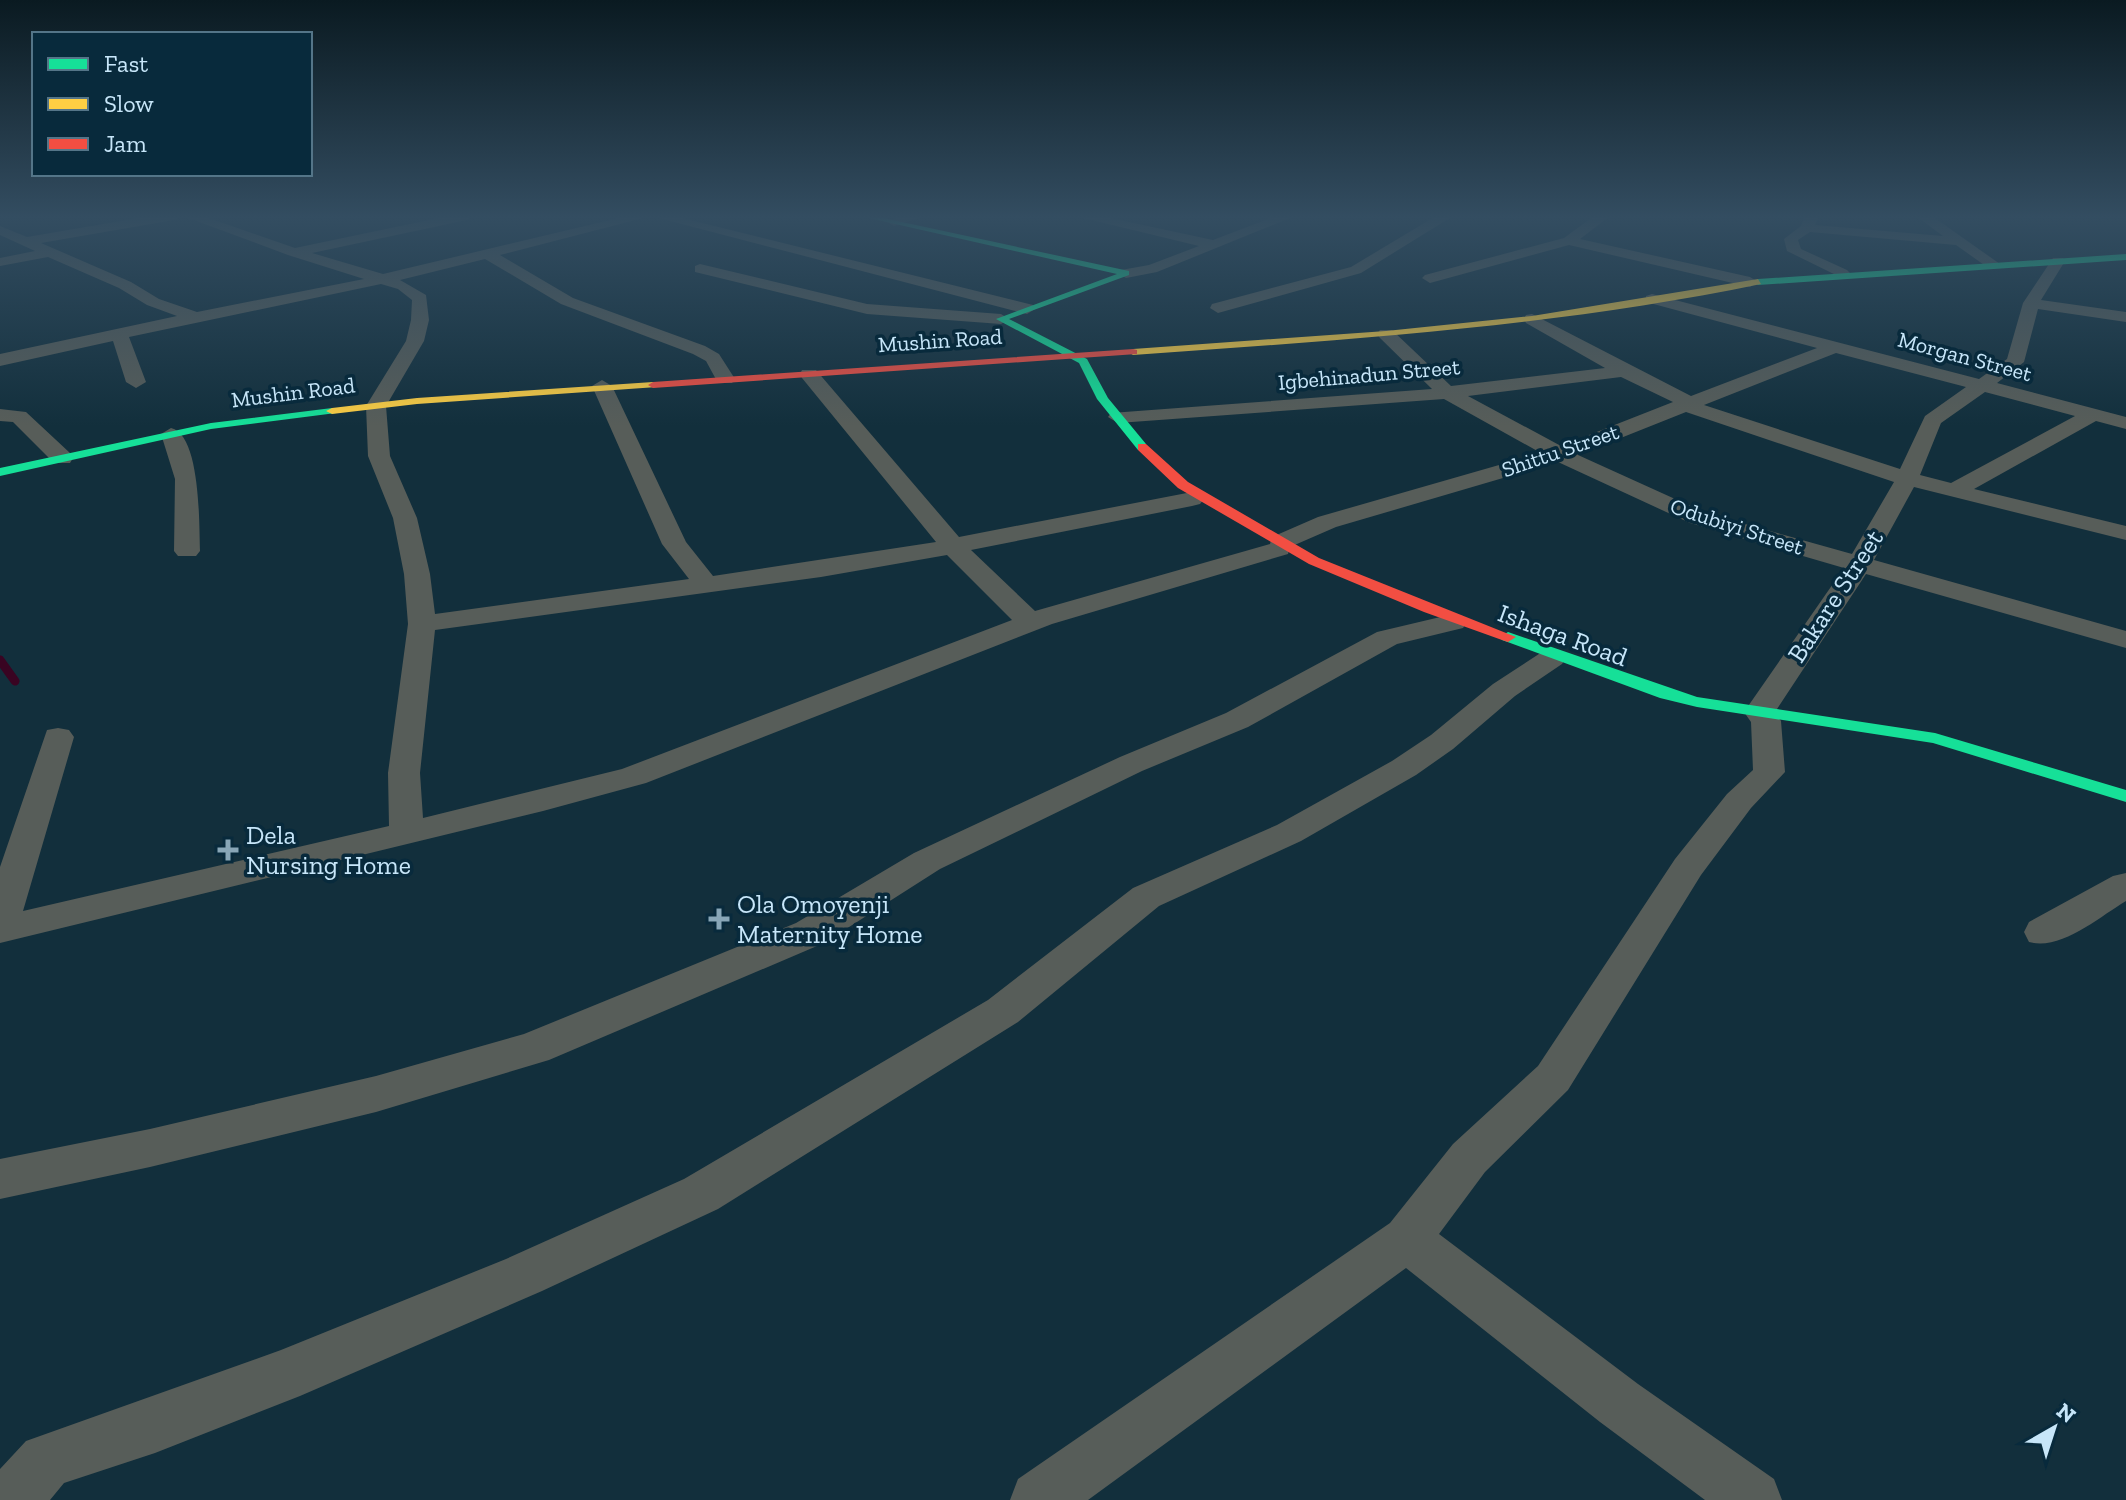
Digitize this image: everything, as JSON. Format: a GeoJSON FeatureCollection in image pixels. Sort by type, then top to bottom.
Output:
{"type":"FeatureCollection","features":[{"type":"Feature","properties":{"kind":"main road"},"geometry":{"type":"LineString","coordinates":[[1001,319],[1090,286]]}},
{"type":"Feature","properties":{"kind":"main road","name":"Mushin Road"},"geometry":{"type":"LineString","coordinates":[[0,472],[171,434],[267,418],[376,406],[602,386],[1078,357],[1386,334],[1532,319],[1727,286]]}},
{"type":"Feature","properties":{"kind":"main road"},"geometry":{"type":"LineString","coordinates":[[1001,319],[1078,357]]}},
{"type":"Feature","properties":{"kind":"main road","name":"Ishaga Road"},"geometry":{"type":"LineString","coordinates":[[2126,796],[1935,738],[1763,716],[1723,715],[1682,704],[1354,584],[1280,546],[1192,499],[1148,463],[1117,429],[1087,392],[1070,363],[1078,357],[1103,399],[1159,466],[1183,485],[1280,546],[1368,585],[1630,682],[1697,702],[1763,716],[1947,748],[2025,769],[2126,803]]}},
{"type":"Feature","properties":{"kind":"street"},"geometry":{"type":"LineString","coordinates":[[127,286],[153,302],[195,317]]}},
{"type":"Feature","properties":{"kind":"street"},"geometry":{"type":"LineString","coordinates":[[0,360],[344,286]]}},
{"type":"Feature","properties":{"kind":"street"},"geometry":{"type":"LineString","coordinates":[[404,286],[420,298],[420,320],[404,365],[376,406],[379,456],[405,518],[417,574],[422,624],[404,773],[407,834]]}},
{"type":"Feature","properties":{"kind":"street"},"geometry":{"type":"LineString","coordinates":[[542,286],[567,301],[699,350],[713,358],[725,379]]}},
{"type":"Feature","properties":{"kind":"street"},"geometry":{"type":"LineString","coordinates":[[771,286],[867,309],[1001,319]]}},
{"type":"Feature","properties":{"kind":"street"},"geometry":{"type":"LineString","coordinates":[[936,286],[1027,309]]}},
{"type":"Feature","properties":{"kind":"street"},"geometry":{"type":"LineString","coordinates":[[1218,308],[1298,286]]}},
{"type":"Feature","properties":{"kind":"street","name":"Bakare Street"},"geometry":{"type":"LineString","coordinates":[[1763,716],[1860,563],[1907,479],[1932,420],[2015,362],[2031,303],[2042,286]]}},
{"type":"Feature","properties":{"kind":"street","name":"Morgan Street"},"geometry":{"type":"LineString","coordinates":[[1652,299],[2126,423]]}},
{"type":"Feature","properties":{"kind":"street"},"geometry":{"type":"LineString","coordinates":[[2031,303],[2126,317]]}},
{"type":"Feature","properties":{"kind":"street"},"geometry":{"type":"LineString","coordinates":[[1532,319],[1685,403],[1907,479],[2126,533]]}},
{"type":"Feature","properties":{"kind":"street"},"geometry":{"type":"LineString","coordinates":[[119,333],[136,382]]}},
{"type":"Feature","properties":{"kind":"street","name":"Odubiyi Street"},"geometry":{"type":"LineString","coordinates":[[1386,334],[1446,392],[1559,454],[1698,518],[2126,640]]}},
{"type":"Feature","properties":{"kind":"street","name":"Shittu Street"},"geometry":{"type":"LineString","coordinates":[[0,928],[407,834],[634,776],[1031,623],[1280,546],[1327,522],[1559,454],[1835,347]]}},
{"type":"Feature","properties":{"kind":"street","name":"Igbehinadun Street"},"geometry":{"type":"LineString","coordinates":[[1118,417],[1334,405],[1624,371]]}},
{"type":"Feature","properties":{"kind":"street"},"geometry":{"type":"LineString","coordinates":[[809,374],[953,546],[1031,623]]}},
{"type":"Feature","properties":{"kind":"street"},"geometry":{"type":"LineString","coordinates":[[602,386],[674,544],[705,583]]}},
{"type":"Feature","properties":{"kind":"street"},"geometry":{"type":"LineString","coordinates":[[1955,490],[2094,414]]}},
{"type":"Feature","properties":{"kind":"street"},"geometry":{"type":"LineString","coordinates":[[0,415],[19,416],[62,458]]}},
{"type":"Feature","properties":{"kind":"street"},"geometry":{"type":"LineString","coordinates":[[171,434],[186,479],[187,551]]}},
{"type":"Feature","properties":{"kind":"street"},"geometry":{"type":"LineString","coordinates":[[422,624],[524,607],[854,564],[1192,499]]}},
{"type":"Feature","properties":{"kind":"street"},"geometry":{"type":"LineString","coordinates":[[0,1179],[150,1148],[376,1094],[534,1048],[810,933],[927,861],[1131,764],[1237,720],[1387,638],[1453,622]]}},
{"type":"Feature","properties":{"kind":"street"},"geometry":{"type":"LineString","coordinates":[[11,1500],[46,1461],[155,1425],[281,1377],[524,1275],[701,1194],[1003,1011],[1146,897],[1289,833],[1404,768],[1442,742],[1504,690],[1552,658]]}},
{"type":"Feature","properties":{"kind":"street"},"geometry":{"type":"LineString","coordinates":[[1039,1500],[1407,1239],[1469,1158],[1553,1078],[1688,867],[1739,801],[1769,772],[1763,716]]}},
{"type":"Feature","properties":{"kind":"street"},"geometry":{"type":"LineString","coordinates":[[0,928],[58,737]]}},
{"type":"Feature","properties":{"kind":"street"},"geometry":{"type":"LineString","coordinates":[[2043,932],[2126,885]]}},
{"type":"Feature","properties":{"kind":"street"},"geometry":{"type":"LineString","coordinates":[[1407,1239],[1619,1403],[1753,1500]]}},
{"type":"Feature","properties":{"kind":"waterway"},"geometry":{"type":"LineString","coordinates":[[0,660],[15,681]]}},
{"type":"Feature","properties":{"kind":"traffic: fast"},"geometry":{"type":"LineString","coordinates":[[1091,286],[1001,319],[1083,361],[1103,399],[1142,447]]}},
{"type":"Feature","properties":{"kind":"traffic: fast"},"geometry":{"type":"LineString","coordinates":[[0,472],[211,426],[332,411]]}},
{"type":"Feature","properties":{"kind":"traffic: fast"},"geometry":{"type":"LineString","coordinates":[[1508,637],[1666,694],[1697,702],[1935,738],[2126,796]]}},
{"type":"Feature","properties":{"kind":"traffic: slow"},"geometry":{"type":"LineString","coordinates":[[1133,352],[1386,334],[1532,319],[1734,286]]}},
{"type":"Feature","properties":{"kind":"traffic: slow"},"geometry":{"type":"LineString","coordinates":[[332,411],[417,401],[653,385]]}},
{"type":"Feature","properties":{"kind":"traffic: jam"},"geometry":{"type":"LineString","coordinates":[[653,385],[1133,352]]}},
{"type":"Feature","properties":{"kind":"traffic: jam"},"geometry":{"type":"LineString","coordinates":[[1142,447],[1183,485],[1314,561],[1429,609],[1508,637]]}},
{"type":"Feature","properties":{"kind":"place","name":"Dela Nursing Home"},"geometry":{"type":"Point","coordinates":[228,850]}},
{"type":"Feature","properties":{"kind":"place","name":"Ola Omoyenji Maternity Home"},"geometry":{"type":"Point","coordinates":[719,919]}}]}
